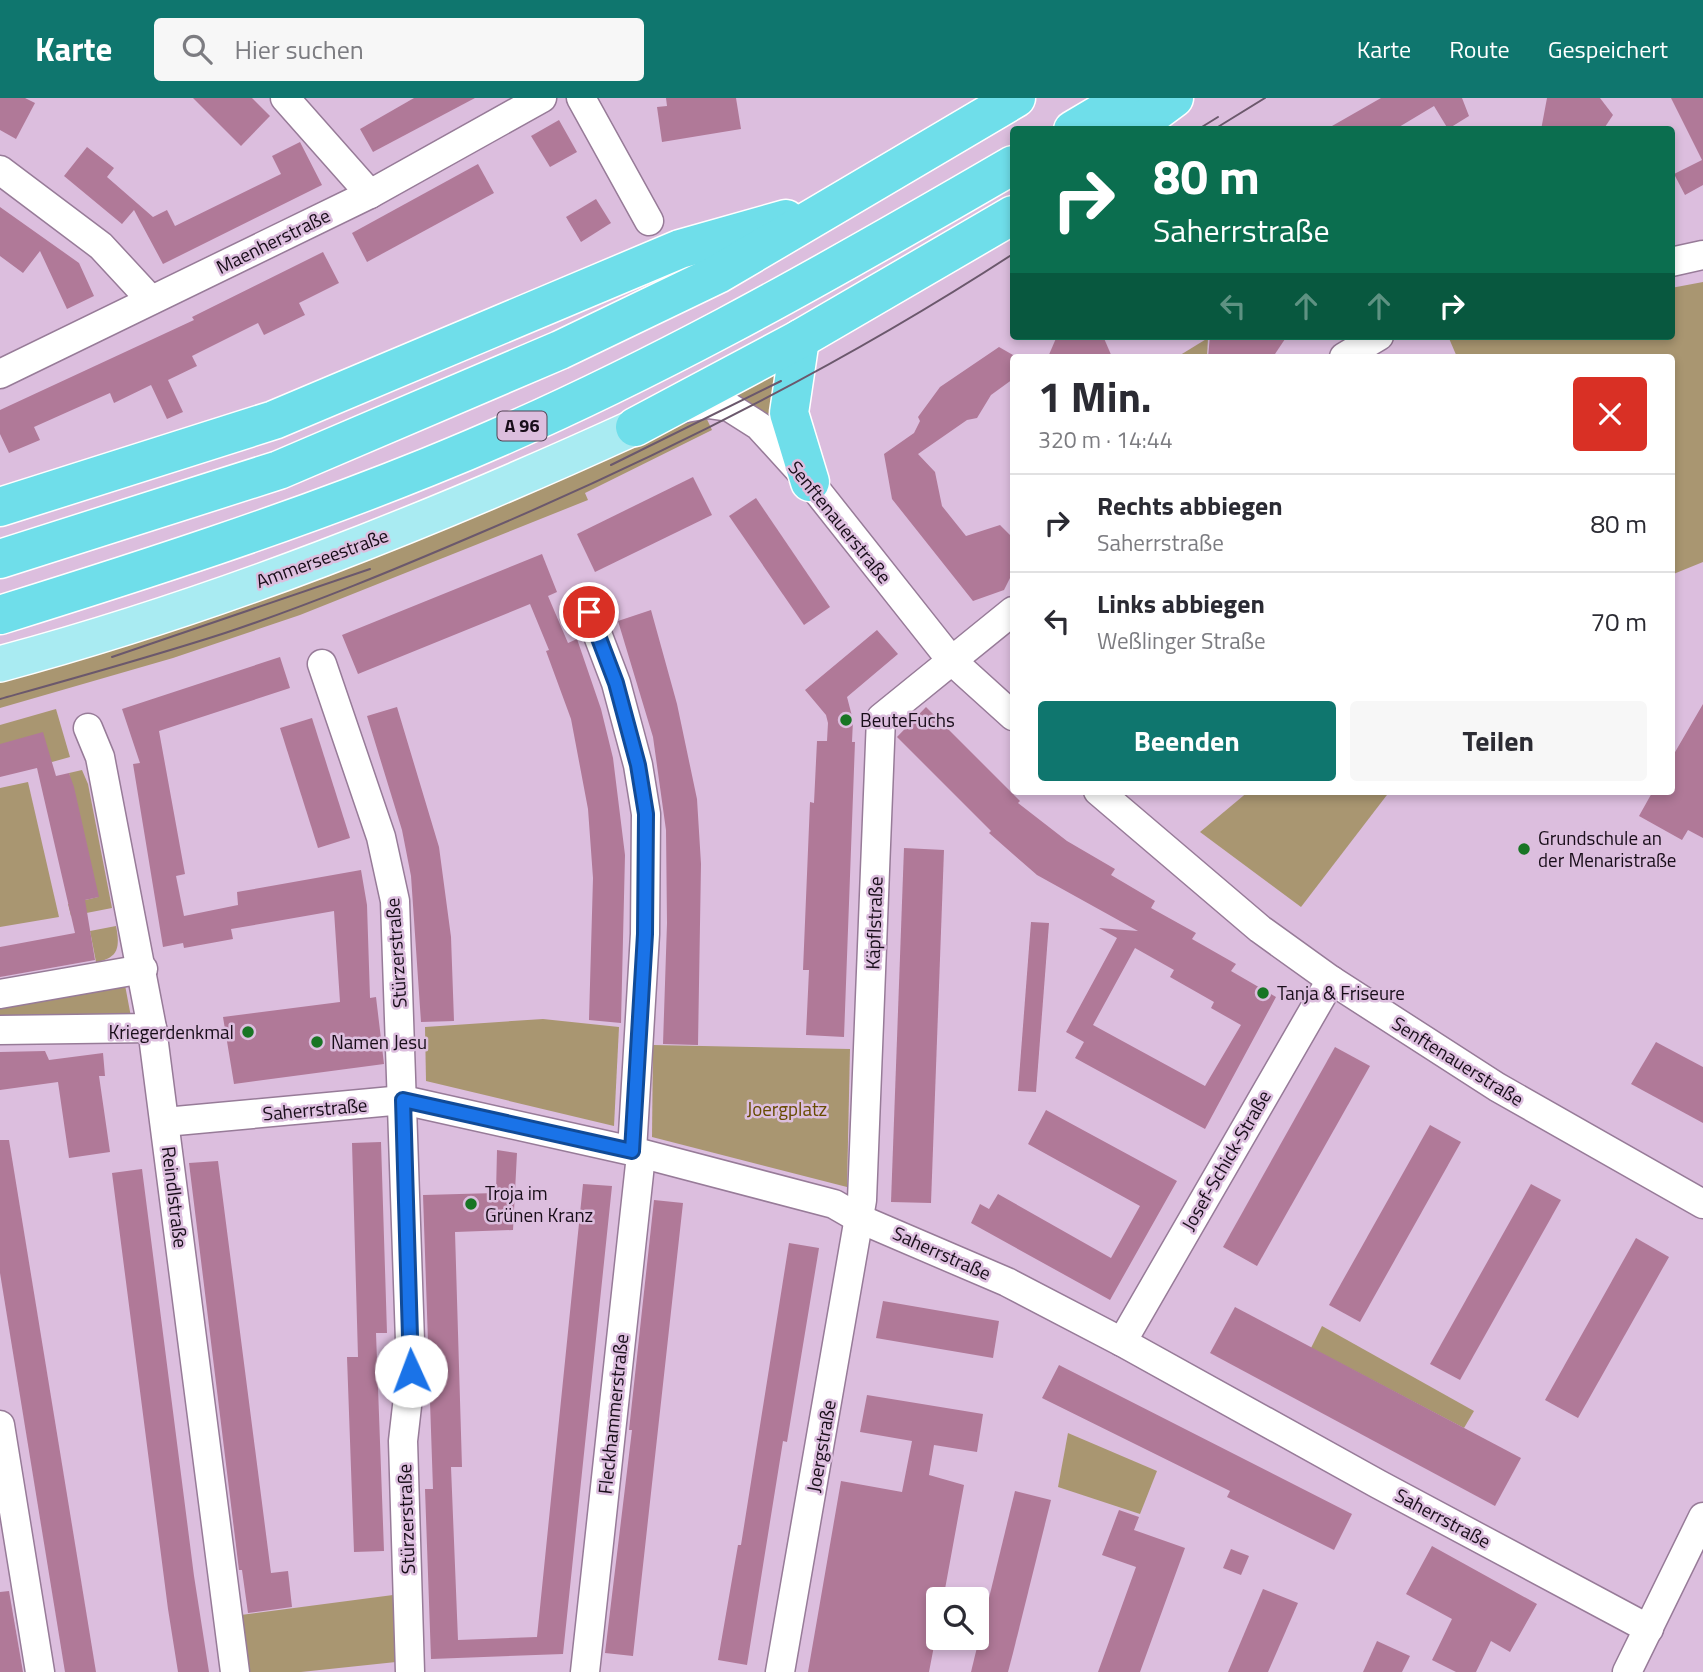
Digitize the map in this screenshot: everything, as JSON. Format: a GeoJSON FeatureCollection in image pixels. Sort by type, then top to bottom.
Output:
{"type":"FeatureCollection","features":[{"type":"Feature","properties":{"kind":"highway"},"geometry":{"type":"LineString","coordinates":[[0,559],[279,470],[411,416],[718,274],[1016,98]]}},
{"type":"Feature","properties":{"kind":"highway"},"geometry":{"type":"LineString","coordinates":[[1080,126],[1127,98]]}},
{"type":"Feature","properties":{"kind":"highway"},"geometry":{"type":"LineString","coordinates":[[1136,126],[1174,98]]}},
{"type":"Feature","properties":{"kind":"highway","name":"A 96"},"geometry":{"type":"LineString","coordinates":[[0,615],[220,547],[429,467],[505,434],[579,400],[764,306],[1010,166]]}},
{"type":"Feature","properties":{"kind":"highway"},"geometry":{"type":"LineString","coordinates":[[0,507],[274,420],[680,248],[842,203]]}},
{"type":"Feature","properties":{"kind":"highway"},"geometry":{"type":"LineString","coordinates":[[635,427],[800,340],[1010,217]]}},
{"type":"Feature","properties":{"kind":"highway"},"geometry":{"type":"LineString","coordinates":[[800,340],[789,413],[810,482]]}},
{"type":"Feature","properties":{"kind":"main road","name":"Ammerseestraße"},"geometry":{"type":"LineString","coordinates":[[0,664],[178,611],[365,544],[501,488],[635,427]]}},
{"type":"Feature","properties":{"kind":"street"},"geometry":{"type":"LineString","coordinates":[[285,98],[370,194]]}},
{"type":"Feature","properties":{"kind":"street","name":"Maenherstraße"},"geometry":{"type":"LineString","coordinates":[[0,374],[370,194],[542,98]]}},
{"type":"Feature","properties":{"kind":"street"},"geometry":{"type":"LineString","coordinates":[[581,98],[649,221]]}},
{"type":"Feature","properties":{"kind":"street"},"geometry":{"type":"LineString","coordinates":[[0,170],[101,246],[151,300]]}},
{"type":"Feature","properties":{"kind":"street"},"geometry":{"type":"LineString","coordinates":[[1675,261],[1703,256]]}},
{"type":"Feature","properties":{"kind":"street"},"geometry":{"type":"LineString","coordinates":[[1349,354],[1372,340]]}},
{"type":"Feature","properties":{"kind":"street","name":"Senftenauerstraße"},"geometry":{"type":"LineString","coordinates":[[635,427],[685,407],[708,404],[729,407],[759,426],[810,482],[951,660],[1010,713]]}},
{"type":"Feature","properties":{"kind":"street","name":"Fleckhammerstraße"},"geometry":{"type":"LineString","coordinates":[[585,1672],[637,1153],[646,814],[638,765],[616,683],[589,612]]}},
{"type":"Feature","properties":{"kind":"street","name":"Käpflstraße"},"geometry":{"type":"LineString","coordinates":[[860,1219],[881,718],[1010,613]]}},
{"type":"Feature","properties":{"kind":"street","name":"Stürzerstraße"},"geometry":{"type":"LineString","coordinates":[[322,664],[381,837],[395,901],[411,1371],[403,1441],[410,1672]]}},
{"type":"Feature","properties":{"kind":"street","name":"Reindlstraße"},"geometry":{"type":"LineString","coordinates":[[88,728],[100,757],[152,1028],[235,1672]]}},
{"type":"Feature","properties":{"kind":"street","name":"Senftenauerstraße"},"geometry":{"type":"LineString","coordinates":[[1103,795],[1260,929],[1331,980],[1509,1094],[1703,1204]]}},
{"type":"Feature","properties":{"kind":"street"},"geometry":{"type":"LineString","coordinates":[[0,994],[142,969]]}},
{"type":"Feature","properties":{"kind":"street","name":"Josef-Schick-Straße"},"geometry":{"type":"LineString","coordinates":[[1122,1342],[1331,980]]}},
{"type":"Feature","properties":{"kind":"street"},"geometry":{"type":"LineString","coordinates":[[0,1030],[152,1028]]}},
{"type":"Feature","properties":{"kind":"street","name":"Saherrstraße"},"geometry":{"type":"LineString","coordinates":[[165,1122],[403,1100],[637,1153],[834,1204],[860,1219],[943,1252],[1122,1342],[1378,1484],[1649,1629]]}},
{"type":"Feature","properties":{"kind":"street","name":"Joergstraße"},"geometry":{"type":"LineString","coordinates":[[780,1672],[860,1219]]}},
{"type":"Feature","properties":{"kind":"street"},"geometry":{"type":"LineString","coordinates":[[0,1425],[40,1672]]}},
{"type":"Feature","properties":{"kind":"street"},"geometry":{"type":"LineString","coordinates":[[1627,1672],[1703,1517]]}},
{"type":"Feature","properties":{"kind":"green space"},"geometry":{"type":"Polygon","coordinates":[[[1703,282],[1703,562],[1675,573],[1675,354],[1456,354],[1450,340],[1675,340],[1675,287],[1703,282]]]}},
{"type":"Feature","properties":{"kind":"green space"},"geometry":{"type":"Polygon","coordinates":[[[1205,340],[1208,340],[1207,354],[1182,354],[1205,340]]]}},
{"type":"Feature","properties":{"kind":"green space"},"geometry":{"type":"Polygon","coordinates":[[[784,361],[783,406],[760,418],[726,392],[784,361]]]}},
{"type":"Feature","properties":{"kind":"green space"},"geometry":{"type":"Polygon","coordinates":[[[704,413],[712,430],[585,493],[588,500],[300,615],[173,658],[0,708],[0,679],[704,413]]]}},
{"type":"Feature","properties":{"kind":"green space"},"geometry":{"type":"Polygon","coordinates":[[[56,709],[70,757],[52,762],[0,744],[0,725],[56,709]]]}},
{"type":"Feature","properties":{"kind":"green space"},"geometry":{"type":"Polygon","coordinates":[[[82,770],[88,784],[112,908],[71,916],[68,904],[98,897],[69,773],[82,770]]]}},
{"type":"Feature","properties":{"kind":"green space"},"geometry":{"type":"Polygon","coordinates":[[[28,782],[59,917],[0,927],[0,788],[28,782]]]}},
{"type":"Feature","properties":{"kind":"green space"},"geometry":{"type":"Polygon","coordinates":[[[1244,795],[1387,795],[1301,907],[1200,832],[1244,795]]]}},
{"type":"Feature","properties":{"kind":"green space"},"geometry":{"type":"Polygon","coordinates":[[[116,926],[116,950],[109,958],[96,962],[90,931],[116,926]]]}},
{"type":"Feature","properties":{"kind":"green space"},"geometry":{"type":"Polygon","coordinates":[[[125,985],[131,1017],[0,1022],[0,1007],[125,985]]]}},
{"type":"Feature","properties":{"kind":"green space"},"geometry":{"type":"Polygon","coordinates":[[[543,1019],[619,1027],[614,1126],[426,1081],[425,1027],[543,1019]]]}},
{"type":"Feature","properties":{"kind":"green space","name":"Joergplatz"},"geometry":{"type":"Polygon","coordinates":[[[653,1045],[850,1049],[847,1187],[652,1137],[653,1045]]]}},
{"type":"Feature","properties":{"kind":"green space"},"geometry":{"type":"Polygon","coordinates":[[[1322,1326],[1474,1411],[1464,1428],[1311,1348],[1322,1326]]]}},
{"type":"Feature","properties":{"kind":"green space"},"geometry":{"type":"Polygon","coordinates":[[[1068,1433],[1157,1471],[1140,1514],[1058,1487],[1068,1433]]]}},
{"type":"Feature","properties":{"kind":"green space"},"geometry":{"type":"Polygon","coordinates":[[[393,1595],[396,1662],[301,1672],[248,1672],[241,1615],[393,1595]]]}},
{"type":"Feature","properties":{"kind":"building"},"geometry":{"type":"Polygon","coordinates":[[[0,98],[25,98],[35,103],[16,139],[0,130],[0,98]]]}},
{"type":"Feature","properties":{"kind":"building"},"geometry":{"type":"Polygon","coordinates":[[[193,98],[252,98],[270,116],[241,146],[193,98]]]}},
{"type":"Feature","properties":{"kind":"building"},"geometry":{"type":"Polygon","coordinates":[[[414,98],[475,98],[373,152],[360,129],[414,98]]]}},
{"type":"Feature","properties":{"kind":"building"},"geometry":{"type":"Polygon","coordinates":[[[666,98],[736,98],[741,129],[662,142],[657,107],[667,106],[666,98]]]}},
{"type":"Feature","properties":{"kind":"building"},"geometry":{"type":"Polygon","coordinates":[[[1381,98],[1462,98],[1469,116],[1453,126],[1446,126],[1434,106],[1401,126],[1332,126],[1381,98]]]}},
{"type":"Feature","properties":{"kind":"building"},"geometry":{"type":"Polygon","coordinates":[[[1547,98],[1600,98],[1613,115],[1606,126],[1542,126],[1547,98]]]}},
{"type":"Feature","properties":{"kind":"building"},"geometry":{"type":"Polygon","coordinates":[[[1671,98],[1703,98],[1703,185],[1685,195],[1675,174],[1702,160],[1671,98]]]}},
{"type":"Feature","properties":{"kind":"building"},"geometry":{"type":"Polygon","coordinates":[[[559,120],[577,152],[550,167],[531,136],[559,120]]]}},
{"type":"Feature","properties":{"kind":"building"},"geometry":{"type":"Polygon","coordinates":[[[300,142],[322,185],[163,264],[134,210],[122,224],[64,176],[87,147],[114,168],[107,177],[153,217],[167,210],[175,226],[281,174],[272,156],[300,142]]]}},
{"type":"Feature","properties":{"kind":"building"},"geometry":{"type":"Polygon","coordinates":[[[478,164],[494,193],[367,262],[352,233],[478,164]]]}},
{"type":"Feature","properties":{"kind":"building"},"geometry":{"type":"Polygon","coordinates":[[[596,199],[611,223],[581,242],[566,217],[596,199]]]}},
{"type":"Feature","properties":{"kind":"building"},"geometry":{"type":"Polygon","coordinates":[[[0,207],[79,263],[94,296],[67,309],[40,251],[23,273],[0,256],[0,207]]]}},
{"type":"Feature","properties":{"kind":"building"},"geometry":{"type":"Polygon","coordinates":[[[323,252],[339,283],[299,303],[305,315],[264,335],[258,323],[192,356],[197,366],[168,380],[183,412],[167,419],[151,385],[114,403],[110,393],[34,427],[40,440],[9,453],[0,434],[0,410],[194,320],[192,317],[323,252]]]}},
{"type":"Feature","properties":{"kind":"building"},"geometry":{"type":"Polygon","coordinates":[[[1055,340],[1105,340],[1111,354],[1049,354],[1055,340]]]}},
{"type":"Feature","properties":{"kind":"building"},"geometry":{"type":"Polygon","coordinates":[[[1210,340],[1284,340],[1275,354],[1208,354],[1210,340]]]}},
{"type":"Feature","properties":{"kind":"building"},"geometry":{"type":"Polygon","coordinates":[[[999,347],[1011,354],[1010,381],[991,395],[977,418],[967,420],[918,454],[935,472],[942,506],[966,536],[1000,525],[1010,535],[1010,578],[1004,590],[973,601],[892,499],[884,454],[914,433],[920,421],[918,417],[940,387],[999,347]]]}},
{"type":"Feature","properties":{"kind":"building"},"geometry":{"type":"Polygon","coordinates":[[[693,477],[712,515],[595,572],[577,534],[693,477]]]}},
{"type":"Feature","properties":{"kind":"building"},"geometry":{"type":"Polygon","coordinates":[[[756,498],[830,607],[804,625],[729,516],[756,498]]]}},
{"type":"Feature","properties":{"kind":"building"},"geometry":{"type":"Polygon","coordinates":[[[542,554],[557,592],[548,596],[568,643],[577,639],[601,709],[613,758],[625,855],[621,1023],[589,1020],[593,878],[588,809],[571,719],[546,651],[549,650],[530,604],[358,674],[342,635],[542,554]]]}},
{"type":"Feature","properties":{"kind":"building"},"geometry":{"type":"Polygon","coordinates":[[[651,610],[677,704],[697,799],[701,864],[698,1045],[663,1044],[667,923],[666,830],[653,737],[618,621],[651,610]]]}},
{"type":"Feature","properties":{"kind":"building"},"geometry":{"type":"Polygon","coordinates":[[[877,630],[898,654],[847,697],[853,720],[852,742],[855,742],[844,1037],[806,1035],[809,970],[803,970],[810,802],[814,803],[817,741],[827,741],[828,723],[826,715],[805,690],[877,630]]]}},
{"type":"Feature","properties":{"kind":"building"},"geometry":{"type":"Polygon","coordinates":[[[280,657],[290,688],[159,731],[185,874],[176,876],[184,916],[238,905],[237,892],[361,870],[367,905],[370,998],[376,997],[384,1064],[234,1084],[223,1017],[340,1002],[334,911],[231,929],[233,939],[184,948],[183,943],[163,947],[133,764],[140,763],[122,709],[280,657]]]}},
{"type":"Feature","properties":{"kind":"building"},"geometry":{"type":"Polygon","coordinates":[[[1703,704],[1703,838],[1688,830],[1682,840],[1639,816],[1651,795],[1675,795],[1675,752],[1703,704]]]}},
{"type":"Feature","properties":{"kind":"building"},"geometry":{"type":"Polygon","coordinates":[[[397,707],[439,847],[451,937],[454,1021],[421,1022],[411,876],[402,830],[367,716],[397,707]]]}},
{"type":"Feature","properties":{"kind":"building"},"geometry":{"type":"Polygon","coordinates":[[[926,707],[1010,791],[1010,795],[1020,801],[1018,803],[1067,841],[1115,869],[1111,875],[1155,901],[1151,908],[1196,933],[1192,939],[1236,964],[1231,971],[1276,997],[1205,1129],[1075,1058],[1084,1042],[1066,1032],[1117,938],[1099,928],[1138,931],[1037,875],[989,833],[991,831],[897,737],[926,707]],[[1135,948],[1093,1025],[1205,1086],[1241,1025],[1211,1008],[1214,1002],[1170,977],[1174,970],[1135,948]]]}},
{"type":"Feature","properties":{"kind":"building"},"geometry":{"type":"Polygon","coordinates":[[[312,718],[350,838],[318,848],[280,728],[312,718]]]}},
{"type":"Feature","properties":{"kind":"building"},"geometry":{"type":"Polygon","coordinates":[[[43,732],[56,776],[69,773],[74,787],[99,897],[85,900],[95,960],[0,977],[0,947],[75,933],[37,768],[0,777],[0,744],[43,732]]]}},
{"type":"Feature","properties":{"kind":"building"},"geometry":{"type":"Polygon","coordinates":[[[904,848],[944,850],[931,1203],[891,1202],[904,848]]]}},
{"type":"Feature","properties":{"kind":"building"},"geometry":{"type":"Polygon","coordinates":[[[1031,922],[1049,923],[1036,1092],[1018,1091],[1031,922]]]}},
{"type":"Feature","properties":{"kind":"building"},"geometry":{"type":"Polygon","coordinates":[[[1656,1042],[1703,1067],[1703,1123],[1631,1084],[1656,1042]]]}},
{"type":"Feature","properties":{"kind":"building"},"geometry":{"type":"Polygon","coordinates":[[[1335,1047],[1370,1066],[1257,1266],[1223,1247],[1335,1047]]]}},
{"type":"Feature","properties":{"kind":"building"},"geometry":{"type":"Polygon","coordinates":[[[45,1051],[49,1060],[103,1053],[105,1076],[99,1076],[110,1152],[69,1158],[58,1082],[0,1090],[0,1052],[45,1051]]]}},
{"type":"Feature","properties":{"kind":"building"},"geometry":{"type":"Polygon","coordinates":[[[1046,1110],[1177,1181],[1110,1300],[971,1223],[980,1204],[989,1209],[998,1194],[1111,1258],[1140,1206],[1028,1144],[1046,1110]]]}},
{"type":"Feature","properties":{"kind":"building"},"geometry":{"type":"Polygon","coordinates":[[[1430,1125],[1461,1142],[1360,1322],[1329,1305],[1430,1125]]]}},
{"type":"Feature","properties":{"kind":"building"},"geometry":{"type":"Polygon","coordinates":[[[0,1140],[9,1140],[96,1672],[65,1672],[0,1273],[0,1140]]]}},
{"type":"Feature","properties":{"kind":"building"},"geometry":{"type":"Polygon","coordinates":[[[381,1142],[387,1333],[376,1333],[384,1551],[354,1552],[347,1357],[358,1357],[352,1143],[381,1142]]]}},
{"type":"Feature","properties":{"kind":"building"},"geometry":{"type":"Polygon","coordinates":[[[497,1150],[517,1153],[513,1230],[455,1232],[462,1467],[451,1467],[458,1640],[537,1637],[583,1184],[612,1186],[563,1654],[431,1659],[425,1489],[433,1489],[423,1195],[496,1193],[497,1150]]]}},
{"type":"Feature","properties":{"kind":"building"},"geometry":{"type":"Polygon","coordinates":[[[218,1161],[271,1573],[288,1571],[292,1607],[248,1613],[242,1570],[239,1570],[189,1163],[218,1161]]]}},
{"type":"Feature","properties":{"kind":"building"},"geometry":{"type":"Polygon","coordinates":[[[142,1169],[194,1576],[209,1672],[178,1672],[168,1609],[112,1173],[142,1169]]]}},
{"type":"Feature","properties":{"kind":"building"},"geometry":{"type":"Polygon","coordinates":[[[1531,1184],[1561,1200],[1460,1380],[1430,1364],[1531,1184]]]}},
{"type":"Feature","properties":{"kind":"building"},"geometry":{"type":"Polygon","coordinates":[[[654,1200],[683,1203],[633,1656],[605,1653],[632,1430],[629,1430],[654,1200]]]}},
{"type":"Feature","properties":{"kind":"building"},"geometry":{"type":"Polygon","coordinates":[[[1636,1238],[1669,1257],[1578,1418],[1545,1400],[1636,1238]]]}},
{"type":"Feature","properties":{"kind":"building"},"geometry":{"type":"Polygon","coordinates":[[[789,1243],[819,1248],[787,1442],[783,1441],[747,1665],[718,1660],[738,1545],[741,1545],[789,1243]]]}},
{"type":"Feature","properties":{"kind":"building"},"geometry":{"type":"Polygon","coordinates":[[[883,1301],[999,1321],[993,1358],[876,1338],[883,1301]]]}},
{"type":"Feature","properties":{"kind":"building"},"geometry":{"type":"Polygon","coordinates":[[[1235,1307],[1521,1458],[1495,1506],[1210,1353],[1235,1307]]]}},
{"type":"Feature","properties":{"kind":"building"},"geometry":{"type":"Polygon","coordinates":[[[1059,1365],[1352,1514],[1334,1550],[1227,1497],[1230,1491],[1042,1398],[1059,1365]]]}},
{"type":"Feature","properties":{"kind":"building"},"geometry":{"type":"Polygon","coordinates":[[[867,1395],[983,1414],[977,1452],[934,1445],[929,1475],[964,1485],[945,1587],[926,1587],[926,1650],[933,1650],[929,1672],[808,1672],[841,1481],[902,1492],[912,1441],[860,1432],[867,1395]]]}},
{"type":"Feature","properties":{"kind":"building"},"geometry":{"type":"Polygon","coordinates":[[[1015,1491],[1051,1500],[1008,1672],[971,1672],[976,1650],[989,1650],[989,1598],[1015,1491]]]}},
{"type":"Feature","properties":{"kind":"building"},"geometry":{"type":"Polygon","coordinates":[[[1119,1510],[1139,1517],[1134,1530],[1185,1548],[1140,1672],[1098,1672],[1136,1567],[1102,1555],[1119,1510]]]}},
{"type":"Feature","properties":{"kind":"building"},"geometry":{"type":"Polygon","coordinates":[[[1432,1546],[1537,1604],[1510,1652],[1491,1641],[1476,1672],[1456,1672],[1432,1660],[1452,1619],[1406,1594],[1432,1546]]]}},
{"type":"Feature","properties":{"kind":"building"},"geometry":{"type":"Polygon","coordinates":[[[1231,1549],[1249,1556],[1241,1575],[1223,1568],[1231,1549]]]}},
{"type":"Feature","properties":{"kind":"building"},"geometry":{"type":"Polygon","coordinates":[[[1263,1589],[1298,1603],[1268,1672],[1228,1672],[1263,1589]]]}},
{"type":"Feature","properties":{"kind":"building"},"geometry":{"type":"Polygon","coordinates":[[[9,1591],[23,1672],[0,1672],[0,1592],[9,1591]]]}},
{"type":"Feature","properties":{"kind":"building"},"geometry":{"type":"Polygon","coordinates":[[[1377,1641],[1410,1656],[1402,1672],[1363,1672],[1377,1641]]]}},
{"type":"Feature","properties":{"kind":"tram line"},"geometry":{"type":"LineString","coordinates":[[1220,126],[1265,98]]}},
{"type":"Feature","properties":{"kind":"tram line"},"geometry":{"type":"LineString","coordinates":[[1203,126],[1218,117]]}},
{"type":"Feature","properties":{"kind":"tram line"},"geometry":{"type":"LineString","coordinates":[[0,699],[257,622],[385,573],[549,503],[686,439],[819,370],[1010,256]]}},
{"type":"Feature","properties":{"kind":"tram line"},"geometry":{"type":"LineString","coordinates":[[611,465],[781,381]]}},
{"type":"Feature","properties":{"kind":"tram line"},"geometry":{"type":"LineString","coordinates":[[112,657],[370,569]]}},
{"type":"Feature","properties":{"kind":"place","name":"BeuteFuchs"},"geometry":{"type":"Point","coordinates":[846,720]}},
{"type":"Feature","properties":{"kind":"place","name":"Grundschule an der Menaristraße"},"geometry":{"type":"Point","coordinates":[1524,849]}},
{"type":"Feature","properties":{"kind":"place","name":"Tanja & Friseure"},"geometry":{"type":"Point","coordinates":[1263,993]}},
{"type":"Feature","properties":{"kind":"place","name":"Kriegerdenkmal"},"geometry":{"type":"Point","coordinates":[248,1032]}},
{"type":"Feature","properties":{"kind":"place","name":"Namen Jesu"},"geometry":{"type":"Point","coordinates":[317,1042]}},
{"type":"Feature","properties":{"kind":"place","name":"Troja im Grünen Kranz"},"geometry":{"type":"Point","coordinates":[471,1204]}},
{"type":"Feature","properties":{"kind":"route"},"geometry":{"type":"LineString","coordinates":[[411,1371],[403,1100],[632,1151],[639,1076],[645,934],[646,814],[638,765],[616,683],[589,612]]}}]}
